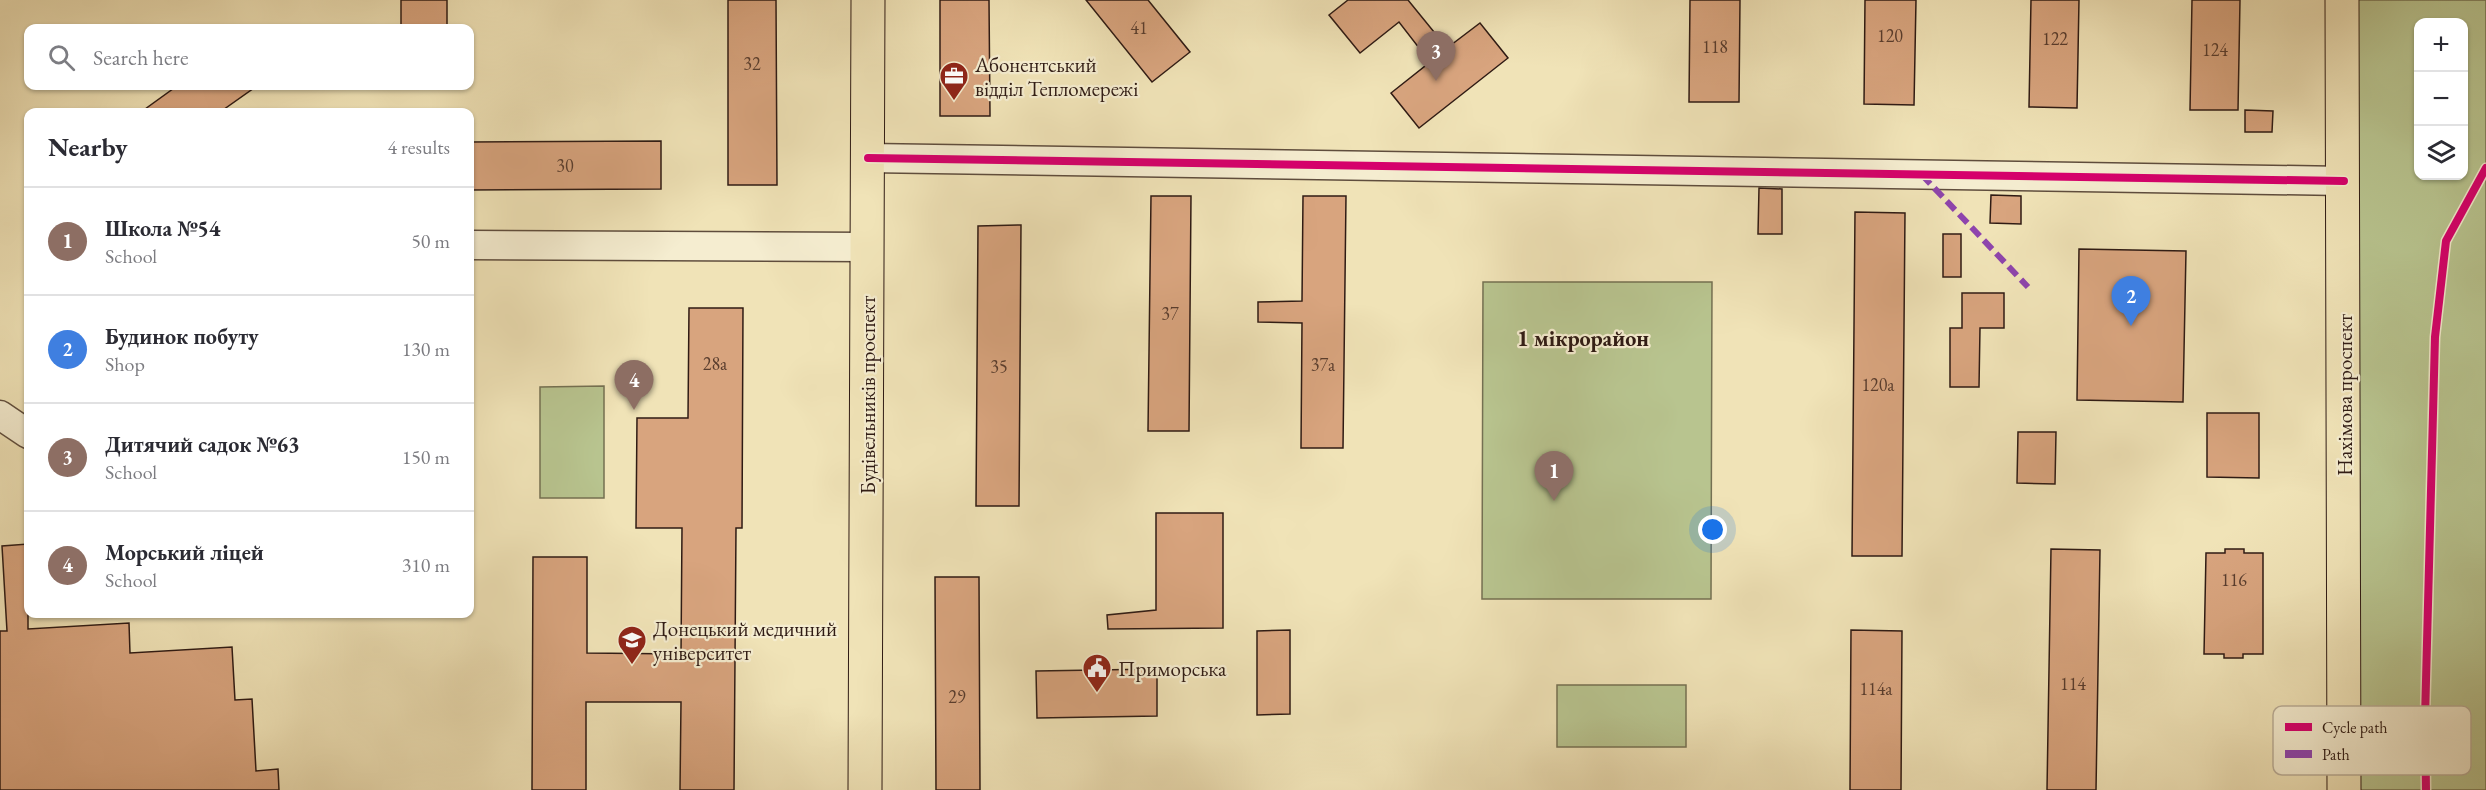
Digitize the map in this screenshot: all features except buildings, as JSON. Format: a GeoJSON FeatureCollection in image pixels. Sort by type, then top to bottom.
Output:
{"type":"FeatureCollection","features":[{"type":"Feature","properties":{"kind":"main road","name":"Будівельників проспект"},"geometry":{"type":"LineString","coordinates":[[865,790],[868,0]]}},
{"type":"Feature","properties":{"kind":"main road","name":"Нахімова проспект"},"geometry":{"type":"LineString","coordinates":[[2342,0],[2344,706]]}},
{"type":"Feature","properties":{"kind":"street"},"geometry":{"type":"LineString","coordinates":[[868,158],[2344,181]]}},
{"type":"Feature","properties":{"kind":"street"},"geometry":{"type":"LineString","coordinates":[[474,245],[868,248]]}},
{"type":"Feature","properties":{"kind":"street"},"geometry":{"type":"LineString","coordinates":[[0,415],[24,431]]}},
{"type":"Feature","properties":{"kind":"green space"},"geometry":{"type":"Polygon","coordinates":[[[2355,0],[2486,0],[2486,790],[2348,790],[2348,775],[2471,775],[2471,706],[2349,706],[2355,0]]]}},
{"type":"Feature","properties":{"kind":"green space"},"geometry":{"type":"Polygon","coordinates":[[[1483,282],[1712,282],[1711,599],[1482,599],[1483,282]]]}},
{"type":"Feature","properties":{"kind":"green space"},"geometry":{"type":"Polygon","coordinates":[[[604,386],[604,498],[540,498],[540,387],[604,386]]]}},
{"type":"Feature","properties":{"kind":"green space"},"geometry":{"type":"Polygon","coordinates":[[[1557,685],[1686,685],[1686,747],[1557,747],[1557,685]]]}},
{"type":"Feature","properties":{"kind":"marked path"},"geometry":{"type":"LineString","coordinates":[[1922,175],[2028,287]]}},
{"type":"Feature","properties":{"kind":"cycle path"},"geometry":{"type":"LineString","coordinates":[[868,158],[2344,181]]}},
{"type":"Feature","properties":{"kind":"cycle path"},"geometry":{"type":"LineString","coordinates":[[2425,706],[2435,337],[2446,241],[2486,168]]}},
{"type":"Feature","properties":{"kind":"cycle path"},"geometry":{"type":"LineString","coordinates":[[2426,775],[2426,790]]}},
{"type":"Feature","properties":{"kind":"place","name":"Дитячий садок №63"},"geometry":{"type":"Point","coordinates":[1436,81]}},
{"type":"Feature","properties":{"kind":"place","name":"Абонентський відділ Тепломережі"},"geometry":{"type":"Point","coordinates":[954,102]}},
{"type":"Feature","properties":{"kind":"place","name":"Будинок побуту"},"geometry":{"type":"Point","coordinates":[2131,326]}},
{"type":"Feature","properties":{"kind":"place","name":"Морський ліцей"},"geometry":{"type":"Point","coordinates":[634,410]}},
{"type":"Feature","properties":{"kind":"place","name":"Школа №54"},"geometry":{"type":"Point","coordinates":[1554,501]}},
{"type":"Feature","properties":{"kind":"place","name":"Донецький медичний університет"},"geometry":{"type":"Point","coordinates":[632,666]}},
{"type":"Feature","properties":{"kind":"place","name":"Приморська"},"geometry":{"type":"Point","coordinates":[1097,694]}},
{"type":"Feature","properties":{"kind":"district","name":"1 мікрорайон"},"geometry":{"type":"Point","coordinates":[1583,338]}}]}
